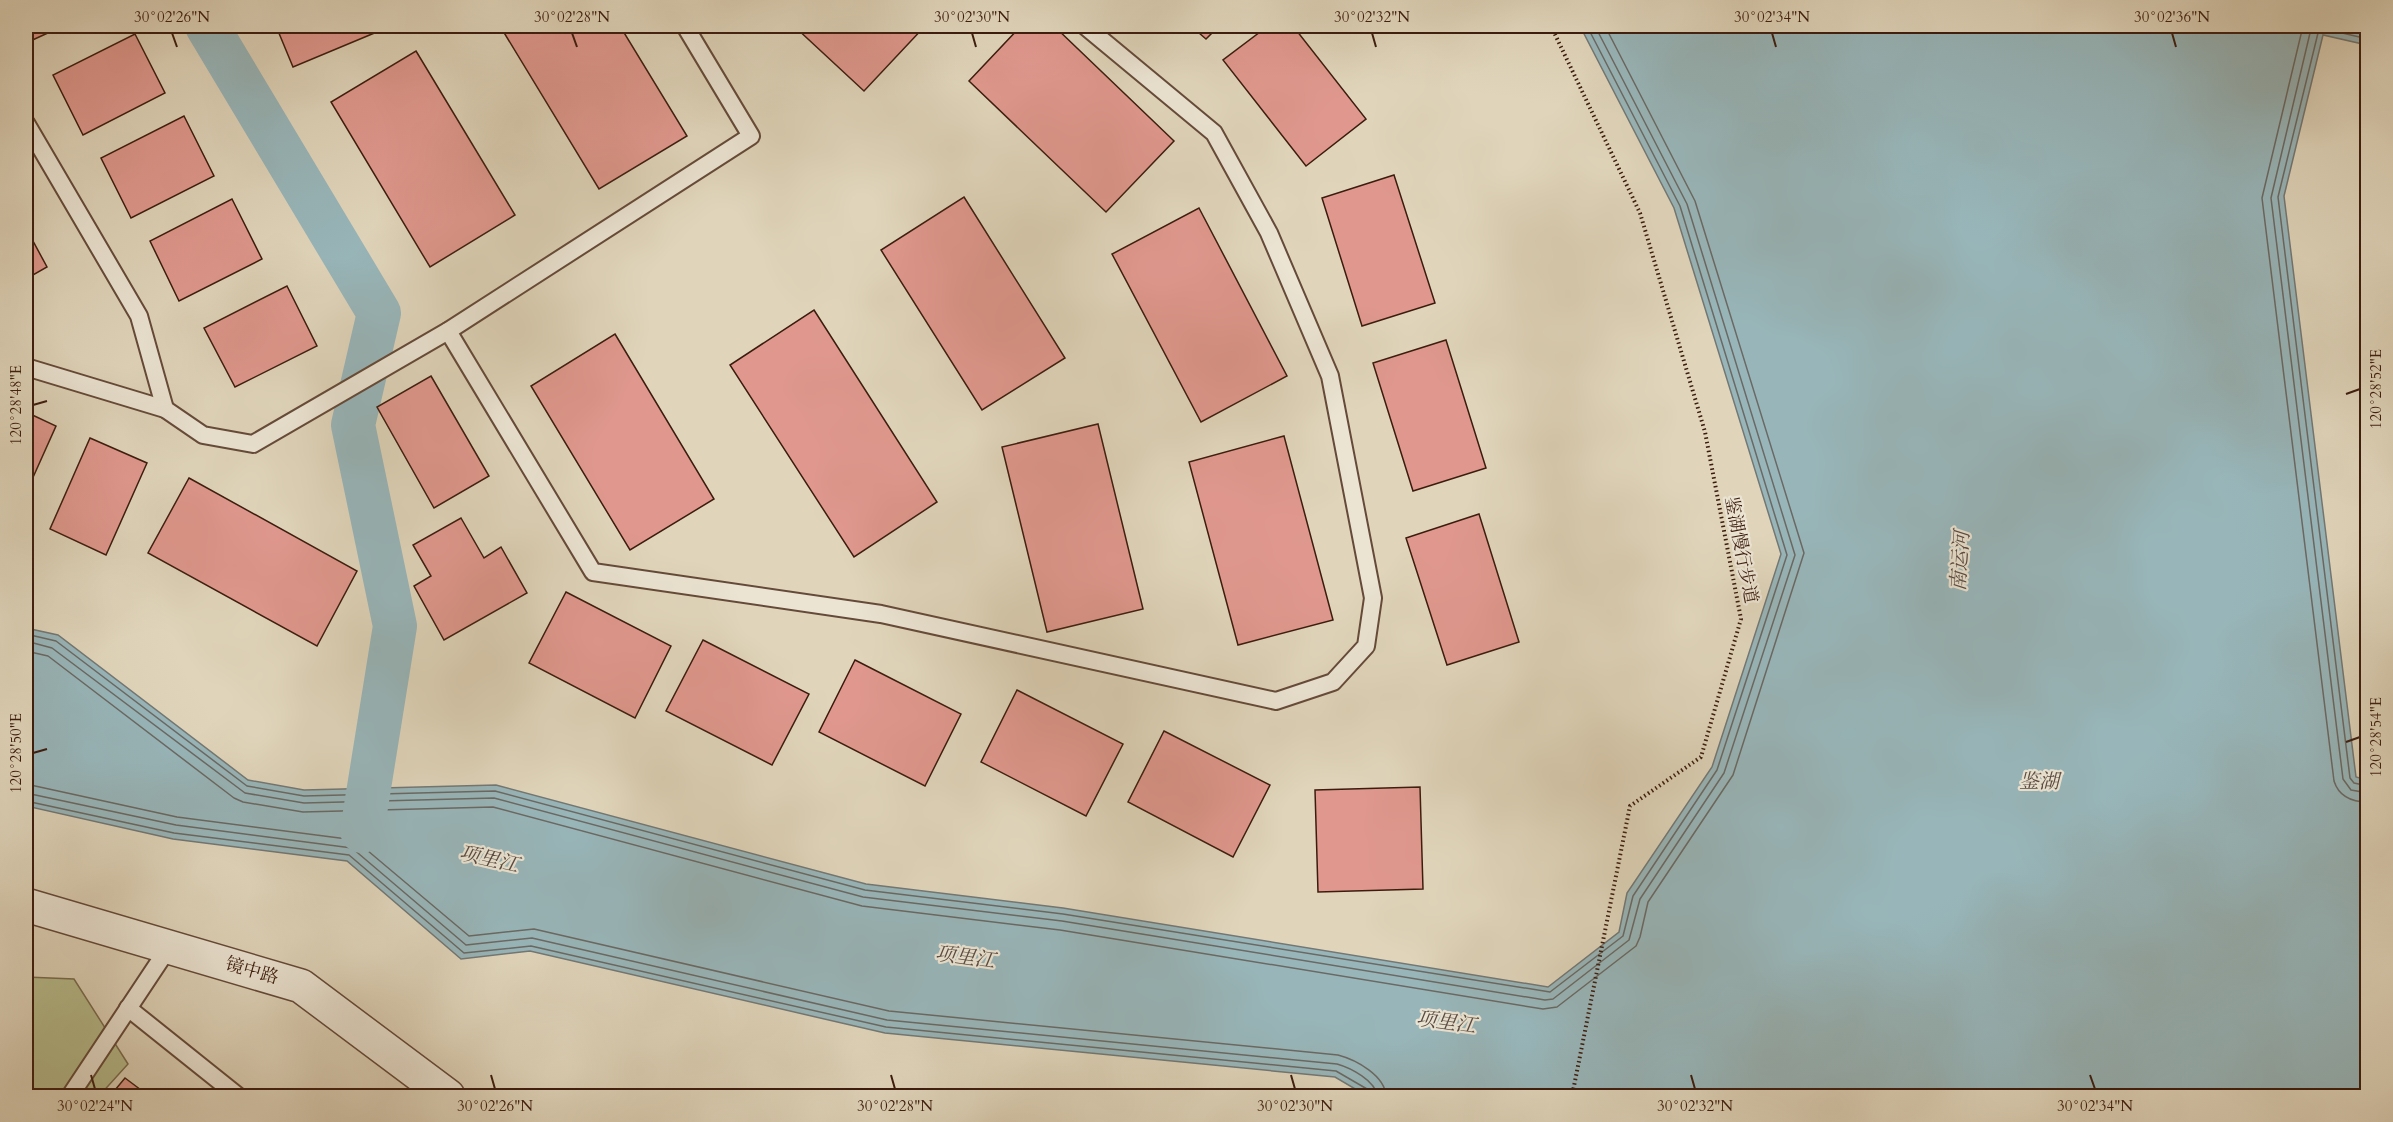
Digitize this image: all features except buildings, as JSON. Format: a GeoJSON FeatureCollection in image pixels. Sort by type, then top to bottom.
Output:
{"type":"FeatureCollection","features":[{"type":"Feature","properties":{"kind":"street","name":"镜中路"},"geometry":{"type":"LineString","coordinates":[[26,905],[301,986],[448,1096]]}},
{"type":"Feature","properties":{"kind":"lane"},"geometry":{"type":"LineString","coordinates":[[26,367],[165,409],[202,435],[253,444],[448,330],[751,136],[685,26]]}},
{"type":"Feature","properties":{"kind":"lane"},"geometry":{"type":"LineString","coordinates":[[448,330],[594,572],[881,614],[1276,701],[1333,682],[1366,646],[1373,598],[1330,376],[1269,232],[1214,134],[1085,26]]}},
{"type":"Feature","properties":{"kind":"lane"},"geometry":{"type":"LineString","coordinates":[[26,123],[140,316],[165,409]]}},
{"type":"Feature","properties":{"kind":"lane"},"geometry":{"type":"LineString","coordinates":[[70,1096],[169,947]]}},
{"type":"Feature","properties":{"kind":"lane"},"geometry":{"type":"LineString","coordinates":[[128,1008],[238,1096]]}},
{"type":"Feature","properties":{"kind":"path","name":"鉴湖慢行步道"},"geometry":{"type":"LineString","coordinates":[[1551,26],[1640,213],[1705,432],[1741,619],[1701,757],[1630,806],[1572,1096]]}},
{"type":"Feature","properties":{"kind":"green space"},"geometry":{"type":"Polygon","coordinates":[[[26,977],[74,979],[128,1064],[99,1096],[26,1096],[26,977]]]}},
{"type":"Feature","properties":{"kind":"water","name":"鉴湖"},"geometry":{"type":"Polygon","coordinates":[[[1580,26],[2367,26],[2367,45],[2323,35],[2284,196],[2356,777],[2367,780],[2367,1096],[1367,1096],[1335,1077],[885,1033],[530,951],[461,959],[347,861],[173,839],[26,806],[26,628],[58,635],[248,780],[304,790],[496,785],[866,884],[1063,908],[1548,987],[1619,932],[1627,893],[1712,767],[1781,554],[1674,208],[1580,26]]]}},
{"type":"Feature","properties":{"kind":"waterway"},"geometry":{"type":"LineString","coordinates":[[207,26],[379,313],[353,425],[395,626],[362,831]]}},
{"type":"Feature","properties":{"kind":"water label","name":"南运河"},"geometry":{"type":"Point","coordinates":[1960,561]}},
{"type":"Feature","properties":{"kind":"water label","name":"项里江"},"geometry":{"type":"Point","coordinates":[489,859]}},
{"type":"Feature","properties":{"kind":"water label","name":"项里江"},"geometry":{"type":"Point","coordinates":[965,957]}},
{"type":"Feature","properties":{"kind":"water label","name":"项里江"},"geometry":{"type":"Point","coordinates":[1446,1022]}}]}
